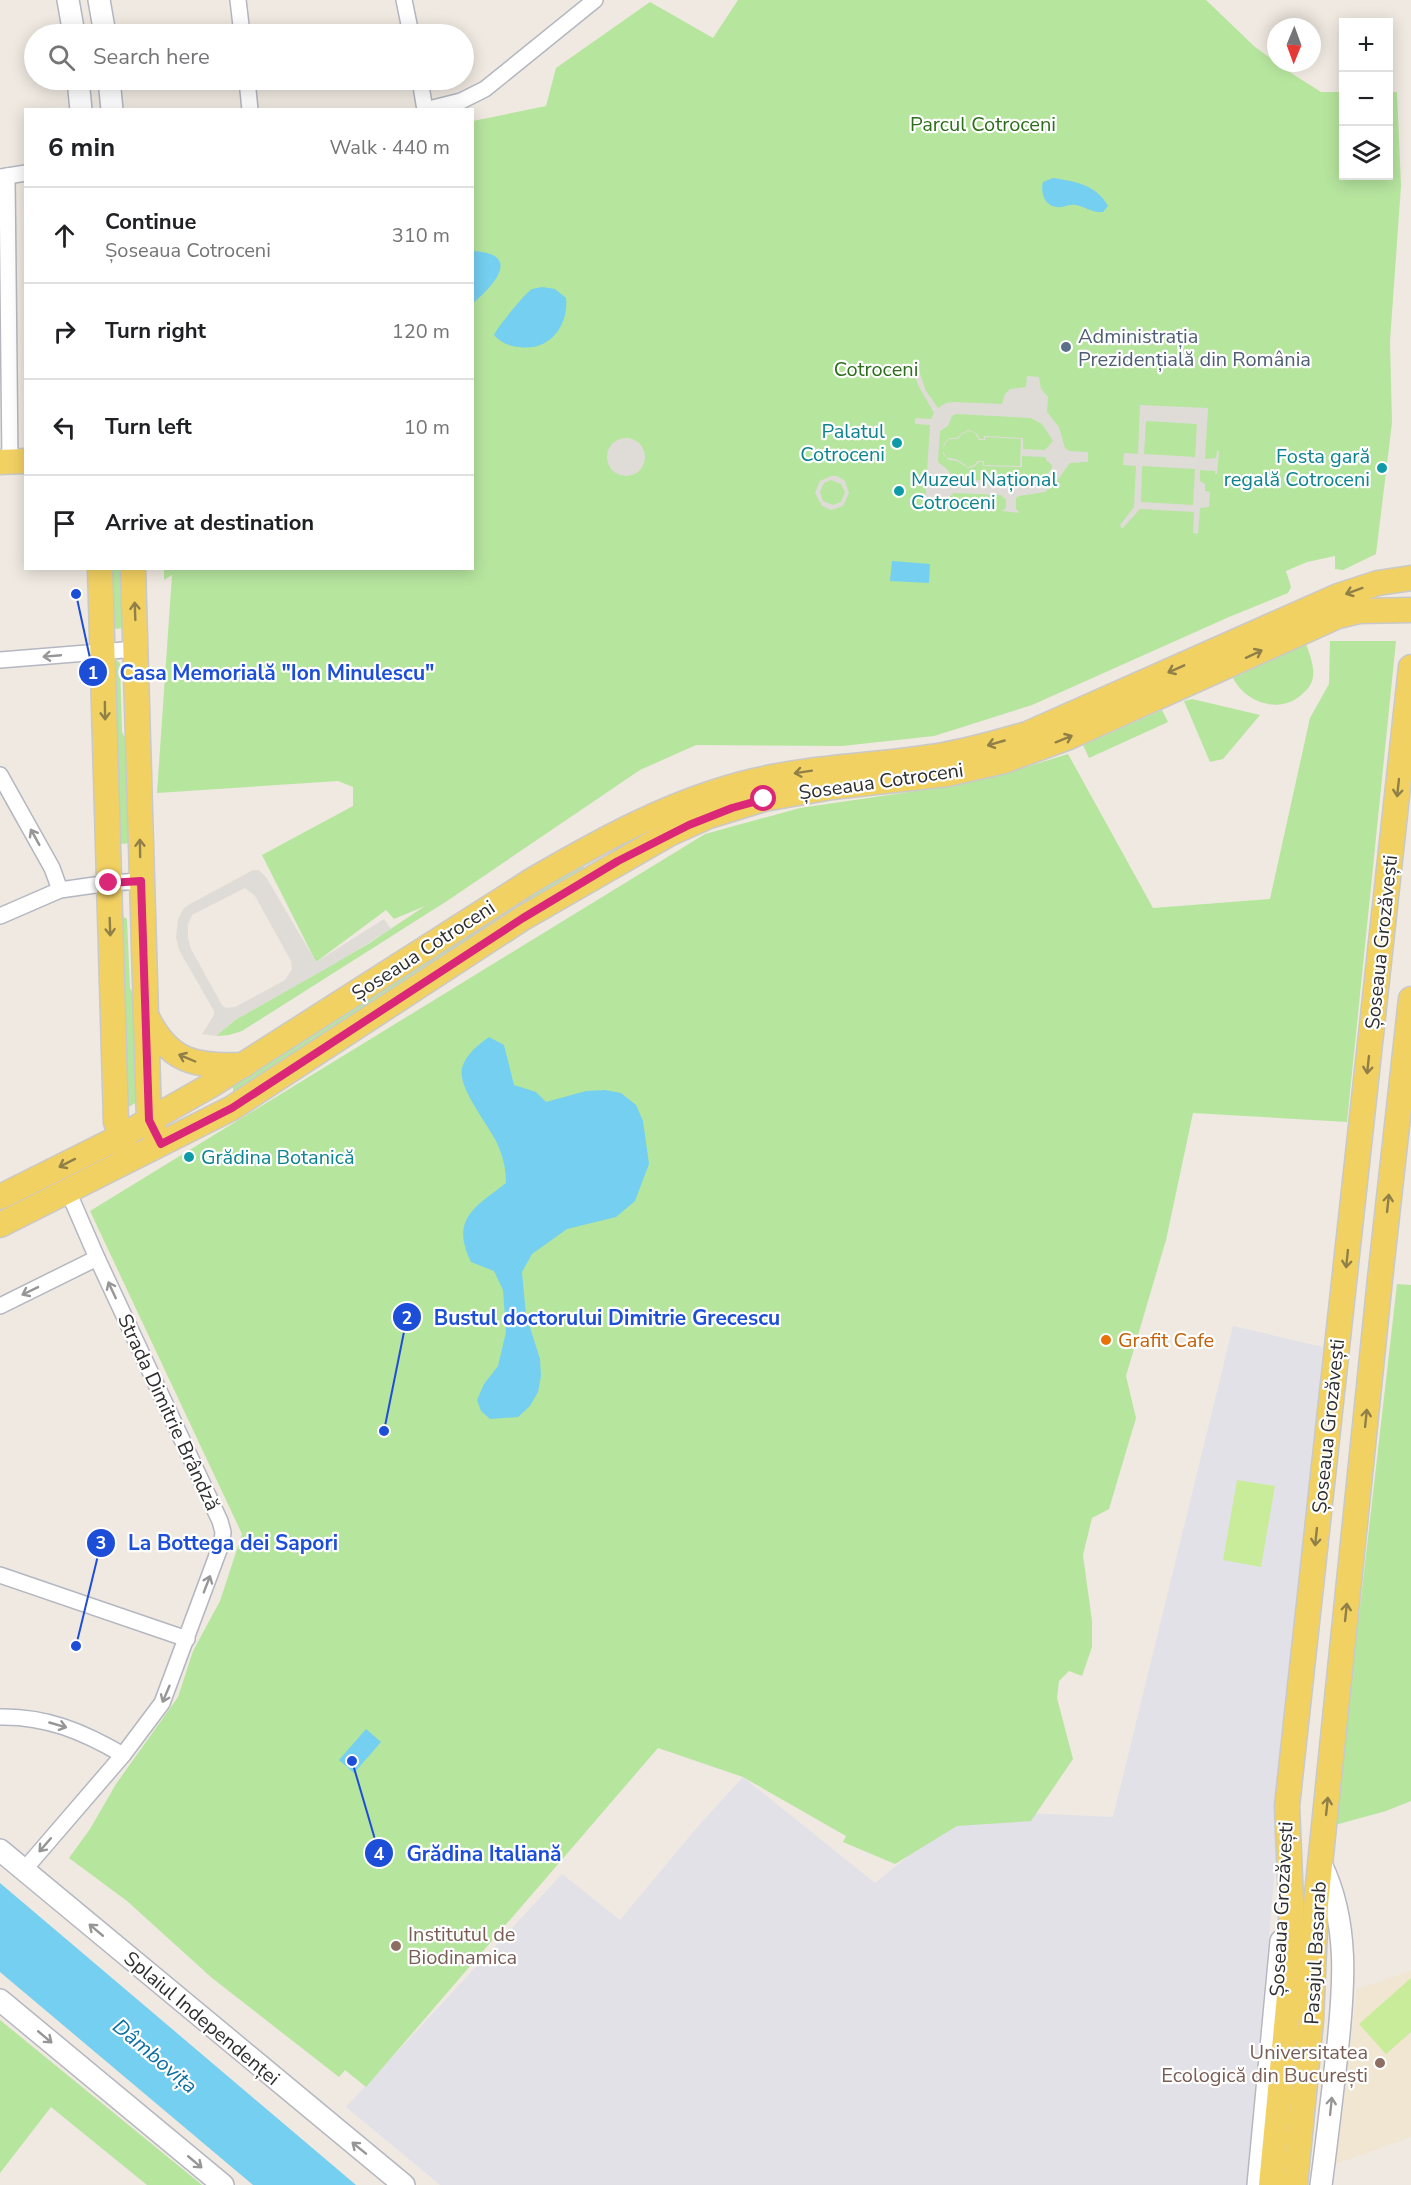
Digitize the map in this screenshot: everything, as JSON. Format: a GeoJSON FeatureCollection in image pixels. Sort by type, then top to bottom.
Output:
{"type":"FeatureCollection","features":[{"type":"Feature","properties":{"kind":"main road"},"geometry":{"type":"LineString","coordinates":[[68,0],[72,24]]}},
{"type":"Feature","properties":{"kind":"main road"},"geometry":{"type":"LineString","coordinates":[[99,0],[103,24]]}},
{"type":"Feature","properties":{"kind":"main road"},"geometry":{"type":"LineString","coordinates":[[79,90],[81,108]]}},
{"type":"Feature","properties":{"kind":"main road"},"geometry":{"type":"LineString","coordinates":[[111,90],[112,108]]}},
{"type":"Feature","properties":{"kind":"main road"},"geometry":{"type":"LineString","coordinates":[[100,570],[116,1122],[130,1160]]}},
{"type":"Feature","properties":{"kind":"main road"},"geometry":{"type":"LineString","coordinates":[[133,570],[149,1120],[161,1144]]}},
{"type":"Feature","properties":{"kind":"main road","name":"Șoseaua Cotroceni"},"geometry":{"type":"LineString","coordinates":[[0,1197],[120,1137],[244,1065],[583,850],[674,807],[723,789],[763,779],[826,768],[944,755],[1027,734],[1338,596],[1378,583],[1411,578]]}},
{"type":"Feature","properties":{"kind":"main road","name":"Șoseaua Cotroceni"},"geometry":{"type":"LineString","coordinates":[[0,1225],[232,1108],[523,918],[618,861],[699,820],[732,808],[793,793],[947,774],[1004,761],[1069,737],[1338,616],[1368,610],[1411,610]]}},
{"type":"Feature","properties":{"kind":"main road","name":"Șoseaua Grozăvești"},"geometry":{"type":"LineString","coordinates":[[1258,2185],[1279,1971],[1287,1806],[1411,667]]}},
{"type":"Feature","properties":{"kind":"main road","name":"Șoseaua Grozăvești"},"geometry":{"type":"LineString","coordinates":[[1321,2185],[1341,2015],[1343,1956],[1340,1921],[1330,1882],[1321,1864],[1381,1267],[1411,999]]}},
{"type":"Feature","properties":{"kind":"main road"},"geometry":{"type":"LineString","coordinates":[[145,1011],[155,1034],[165,1046],[180,1056],[211,1065],[244,1065]]}},
{"type":"Feature","properties":{"kind":"main road","name":"Pasajul Basarab"},"geometry":{"type":"LineString","coordinates":[[1271,2185],[1290,1998],[1291,1902],[1287,1806]]}},
{"type":"Feature","properties":{"kind":"main road","name":"Splaiul Independenței"},"geometry":{"type":"LineString","coordinates":[[0,1850],[404,2185]]}},
{"type":"Feature","properties":{"kind":"main road","name":"Pasajul Basarab"},"geometry":{"type":"LineString","coordinates":[[1295,2185],[1311,2021],[1316,1904],[1321,1864]]}},
{"type":"Feature","properties":{"kind":"main road"},"geometry":{"type":"LineString","coordinates":[[0,2000],[223,2185]]}},
{"type":"Feature","properties":{"kind":"street"},"geometry":{"type":"LineString","coordinates":[[238,0],[241,24]]}},
{"type":"Feature","properties":{"kind":"street"},"geometry":{"type":"LineString","coordinates":[[404,0],[409,24]]}},
{"type":"Feature","properties":{"kind":"street"},"geometry":{"type":"LineString","coordinates":[[433,108],[461,101],[485,89],[577,6],[595,0]]}},
{"type":"Feature","properties":{"kind":"street"},"geometry":{"type":"LineString","coordinates":[[248,90],[250,108]]}},
{"type":"Feature","properties":{"kind":"street"},"geometry":{"type":"LineString","coordinates":[[422,90],[425,108]]}},
{"type":"Feature","properties":{"kind":"street"},"geometry":{"type":"LineString","coordinates":[[12,462],[4,177],[24,173]]}},
{"type":"Feature","properties":{"kind":"street"},"geometry":{"type":"LineString","coordinates":[[0,660],[136,648]]}},
{"type":"Feature","properties":{"kind":"street"},"geometry":{"type":"LineString","coordinates":[[0,776],[52,867],[60,890]]}},
{"type":"Feature","properties":{"kind":"street"},"geometry":{"type":"LineString","coordinates":[[0,916],[60,890],[141,881]]}},
{"type":"Feature","properties":{"kind":"street","name":"Strada Dimitrie Brândză"},"geometry":{"type":"LineString","coordinates":[[24,1870],[123,1755],[162,1704],[220,1551],[223,1532],[220,1521],[68,1191]]}},
{"type":"Feature","properties":{"kind":"street"},"geometry":{"type":"LineString","coordinates":[[0,1306],[97,1258]]}},
{"type":"Feature","properties":{"kind":"street"},"geometry":{"type":"LineString","coordinates":[[0,1575],[187,1639]]}},
{"type":"Feature","properties":{"kind":"street"},"geometry":{"type":"LineString","coordinates":[[0,1718],[37,1719],[58,1724],[80,1731],[123,1755]]}},
{"type":"Feature","properties":{"kind":"shaded area"},"geometry":{"type":"Polygon","coordinates":[[[913,371],[919,371],[926,391],[938,408],[953,402],[1002,404],[1005,394],[1010,389],[1026,387],[1027,376],[1039,377],[1041,389],[1048,397],[1047,412],[1059,427],[1065,448],[1069,451],[1088,452],[1088,462],[1070,463],[1056,482],[1045,492],[1016,498],[1016,509],[1020,513],[1002,511],[1006,508],[1006,500],[1001,495],[954,493],[949,497],[938,498],[936,506],[925,504],[930,425],[915,424],[915,418],[931,419],[934,413],[913,371]],[[956,414],[952,416],[948,426],[940,431],[938,460],[955,479],[1031,483],[1046,476],[1052,468],[1045,457],[1022,456],[1022,467],[983,466],[983,462],[979,462],[975,466],[968,468],[957,461],[946,457],[958,460],[968,467],[978,461],[984,461],[984,465],[1020,466],[1021,439],[985,437],[985,440],[979,440],[975,433],[969,431],[958,439],[950,439],[945,443],[943,449],[944,443],[950,438],[957,438],[962,433],[969,430],[976,433],[980,439],[984,439],[984,436],[1023,438],[1023,449],[1045,450],[1053,441],[1042,424],[1031,418],[956,414]]]}},
{"type":"Feature","properties":{"kind":"shaded area"},"geometry":{"type":"Polygon","coordinates":[[[1140,405],[1208,408],[1205,459],[1216,458],[1217,451],[1219,451],[1217,474],[1215,471],[1200,470],[1200,481],[1205,484],[1205,491],[1210,492],[1209,507],[1200,508],[1198,534],[1193,533],[1194,512],[1140,509],[1122,529],[1120,525],[1134,507],[1136,466],[1123,465],[1124,453],[1138,454],[1140,405]],[[1146,421],[1144,454],[1195,457],[1197,424],[1146,421]],[[1142,466],[1141,502],[1193,505],[1195,469],[1142,466]]]}},
{"type":"Feature","properties":{"kind":"shaded area"},"geometry":{"type":"Polygon","coordinates":[[[626,438],[639,444],[645,457],[639,470],[626,476],[613,470],[607,457],[613,444],[626,438]]]}},
{"type":"Feature","properties":{"kind":"shaded area"},"geometry":{"type":"Polygon","coordinates":[[[837,476],[845,481],[849,493],[843,506],[831,510],[822,506],[815,493],[820,481],[837,476]],[[831,480],[824,483],[820,492],[823,501],[833,505],[841,502],[845,492],[841,484],[831,480]]]}},
{"type":"Feature","properties":{"kind":"shaded area"},"geometry":{"type":"Polygon","coordinates":[[[253,870],[259,870],[266,877],[316,962],[384,919],[391,929],[235,1020],[216,1036],[202,1034],[214,1015],[214,1011],[179,950],[176,938],[178,919],[184,908],[253,870]],[[245,888],[192,915],[188,924],[191,949],[222,1005],[226,1008],[235,1007],[285,980],[292,969],[291,961],[255,896],[245,888]]]}},
{"type":"Feature","properties":{"kind":"shaded area"},"geometry":{"type":"Polygon","coordinates":[[[1233,1326],[1323,1347],[1246,2185],[440,2185],[346,2107],[562,1874],[620,1920],[700,1824],[743,1777],[875,1883],[965,1810],[1113,1817],[1233,1326]]]}},
{"type":"Feature","properties":{"kind":"shaded area","name":"Universitatea Ecologică din București"},"geometry":{"type":"Polygon","coordinates":[[[1411,1971],[1411,2137],[1336,2164],[1357,1989],[1411,1971]]]}},
{"type":"Feature","properties":{"kind":"green space","name":"Cotroceni"},"geometry":{"type":"Polygon","coordinates":[[[738,0],[1206,0],[1267,56],[1267,72],[1290,72],[1321,92],[1339,92],[1339,180],[1393,180],[1393,92],[1397,92],[1401,186],[1390,341],[1392,423],[1376,554],[1343,570],[1335,569],[1335,556],[1307,562],[1286,571],[1291,587],[1288,593],[1032,705],[934,736],[842,746],[696,745],[640,770],[447,901],[242,1031],[216,1036],[235,1020],[368,944],[425,906],[394,919],[386,910],[316,962],[262,855],[353,806],[353,787],[338,781],[157,793],[172,575],[164,580],[164,570],[474,570],[474,121],[546,106],[556,68],[650,2],[713,38],[738,0]]]}},
{"type":"Feature","properties":{"kind":"green space"},"geometry":{"type":"Polygon","coordinates":[[[109,570],[125,570],[127,623],[122,628],[116,629],[111,625],[109,570]]]}},
{"type":"Feature","properties":{"kind":"green space","name":"Grădina Botanică"},"geometry":{"type":"Polygon","coordinates":[[[1330,641],[1396,641],[1347,1122],[1193,1113],[1166,1240],[1126,1376],[1136,1418],[1109,1509],[1092,1518],[1083,1555],[1092,1621],[1092,1647],[1082,1676],[1069,1671],[1059,1681],[1057,1698],[1073,1759],[1031,1821],[957,1826],[895,1864],[843,1842],[846,1836],[743,1777],[658,1748],[366,2087],[345,2070],[339,2077],[212,1978],[127,1901],[69,1858],[90,1829],[116,1784],[178,1697],[193,1651],[220,1601],[242,1534],[90,1211],[705,834],[800,808],[936,788],[1000,775],[1068,754],[1153,908],[1270,899],[1310,718],[1329,684],[1330,641]]]}},
{"type":"Feature","properties":{"kind":"green space"},"geometry":{"type":"Polygon","coordinates":[[[1306,644],[1313,667],[1312,681],[1300,696],[1291,701],[1272,705],[1263,703],[1245,693],[1233,678],[1306,644]]]}},
{"type":"Feature","properties":{"kind":"green space"},"geometry":{"type":"Polygon","coordinates":[[[116,660],[120,663],[122,732],[132,752],[130,843],[122,844],[117,839],[112,664],[116,660]]]}},
{"type":"Feature","properties":{"kind":"green space"},"geometry":{"type":"Polygon","coordinates":[[[1192,699],[1260,715],[1223,759],[1210,762],[1184,701],[1192,699]]]}},
{"type":"Feature","properties":{"kind":"green space"},"geometry":{"type":"Polygon","coordinates":[[[1162,710],[1168,722],[1089,758],[1083,745],[1162,710]]]}},
{"type":"Feature","properties":{"kind":"green space"},"geometry":{"type":"Polygon","coordinates":[[[579,867],[584,867],[583,872],[237,1094],[233,1092],[233,1086],[500,910],[579,867]]]}},
{"type":"Feature","properties":{"kind":"green space"},"geometry":{"type":"Polygon","coordinates":[[[122,916],[127,919],[130,988],[139,1003],[142,1099],[125,1109],[122,916]]]}},
{"type":"Feature","properties":{"kind":"green space"},"geometry":{"type":"Polygon","coordinates":[[[1397,1284],[1411,1285],[1411,1801],[1386,1811],[1335,1825],[1397,1284]]]}},
{"type":"Feature","properties":{"kind":"green space"},"geometry":{"type":"Polygon","coordinates":[[[1237,1480],[1275,1486],[1261,1567],[1223,1560],[1237,1480]]]}},
{"type":"Feature","properties":{"kind":"green space"},"geometry":{"type":"Polygon","coordinates":[[[1411,1978],[1411,2032],[1386,2054],[1359,2024],[1411,1978]]]}},
{"type":"Feature","properties":{"kind":"green space"},"geometry":{"type":"Polygon","coordinates":[[[0,2020],[202,2185],[147,2185],[51,2107],[0,2173],[0,2020]]]}},
{"type":"Feature","properties":{"kind":"water"},"geometry":{"type":"Polygon","coordinates":[[[1053,178],[1084,185],[1098,193],[1108,206],[1103,212],[1099,212],[1076,205],[1052,206],[1045,200],[1042,187],[1043,182],[1053,178]]]}},
{"type":"Feature","properties":{"kind":"water"},"geometry":{"type":"Polygon","coordinates":[[[474,251],[488,253],[497,258],[500,264],[500,271],[489,287],[474,302],[474,251]]]}},
{"type":"Feature","properties":{"kind":"water"},"geometry":{"type":"Polygon","coordinates":[[[542,287],[555,289],[566,298],[564,318],[555,335],[548,341],[530,347],[509,345],[497,338],[494,335],[496,331],[511,311],[532,289],[542,287]]]}},
{"type":"Feature","properties":{"kind":"water"},"geometry":{"type":"Polygon","coordinates":[[[892,561],[930,564],[929,583],[890,581],[892,561]]]}},
{"type":"Feature","properties":{"kind":"water"},"geometry":{"type":"Polygon","coordinates":[[[489,1037],[504,1045],[514,1085],[536,1092],[546,1102],[586,1091],[605,1090],[621,1093],[636,1105],[643,1121],[649,1164],[635,1201],[616,1217],[567,1229],[532,1254],[522,1272],[526,1315],[540,1359],[541,1376],[538,1392],[530,1406],[518,1417],[490,1419],[481,1411],[477,1400],[484,1384],[498,1366],[506,1332],[503,1290],[494,1271],[471,1262],[463,1235],[469,1215],[484,1199],[506,1183],[497,1143],[469,1095],[462,1076],[466,1058],[489,1037]]]}},
{"type":"Feature","properties":{"kind":"water"},"geometry":{"type":"Polygon","coordinates":[[[366,1729],[381,1742],[354,1773],[339,1760],[366,1729]]]}},
{"type":"Feature","properties":{"kind":"water","name":"Dâmbovița"},"geometry":{"type":"Polygon","coordinates":[[[0,1883],[356,2185],[253,2185],[0,1972],[0,1883]]]}},
{"type":"Feature","properties":{"kind":"place","name":"Administrația Prezidențială din România"},"geometry":{"type":"Point","coordinates":[1066,347]}},
{"type":"Feature","properties":{"kind":"place","name":"Palatul Cotroceni"},"geometry":{"type":"Point","coordinates":[897,443]}},
{"type":"Feature","properties":{"kind":"place","name":"Fosta gară regală Cotroceni"},"geometry":{"type":"Point","coordinates":[1382,468]}},
{"type":"Feature","properties":{"kind":"place","name":"Muzeul Național Cotroceni"},"geometry":{"type":"Point","coordinates":[899,491]}},
{"type":"Feature","properties":{"kind":"place","name":"Casa Memorială \"Ion Minulescu\""},"geometry":{"type":"Point","coordinates":[76,594]}},
{"type":"Feature","properties":{"kind":"place","name":"Grădina Botanică"},"geometry":{"type":"Point","coordinates":[189,1157]}},
{"type":"Feature","properties":{"kind":"place","name":"Grafit Cafe"},"geometry":{"type":"Point","coordinates":[1106,1340]}},
{"type":"Feature","properties":{"kind":"place","name":"Bustul doctorului Dimitrie Grecescu"},"geometry":{"type":"Point","coordinates":[384,1431]}},
{"type":"Feature","properties":{"kind":"place","name":"La Bottega dei Sapori"},"geometry":{"type":"Point","coordinates":[76,1646]}},
{"type":"Feature","properties":{"kind":"place","name":"Grădina Italiană"},"geometry":{"type":"Point","coordinates":[352,1761]}},
{"type":"Feature","properties":{"kind":"place","name":"Institutul de Biodinamica"},"geometry":{"type":"Point","coordinates":[396,1946]}},
{"type":"Feature","properties":{"kind":"place","name":"Universitatea Ecologică din București"},"geometry":{"type":"Point","coordinates":[1380,2063]}},
{"type":"Feature","properties":{"kind":"route"},"geometry":{"type":"LineString","coordinates":[[109,883],[141,881],[149,1120],[161,1144],[232,1108],[523,918],[618,861],[709,816],[764,799]]}},
{"type":"Feature","properties":{"kind":"park label","name":"Parcul Cotroceni"},"geometry":{"type":"Point","coordinates":[983,124]}}]}
